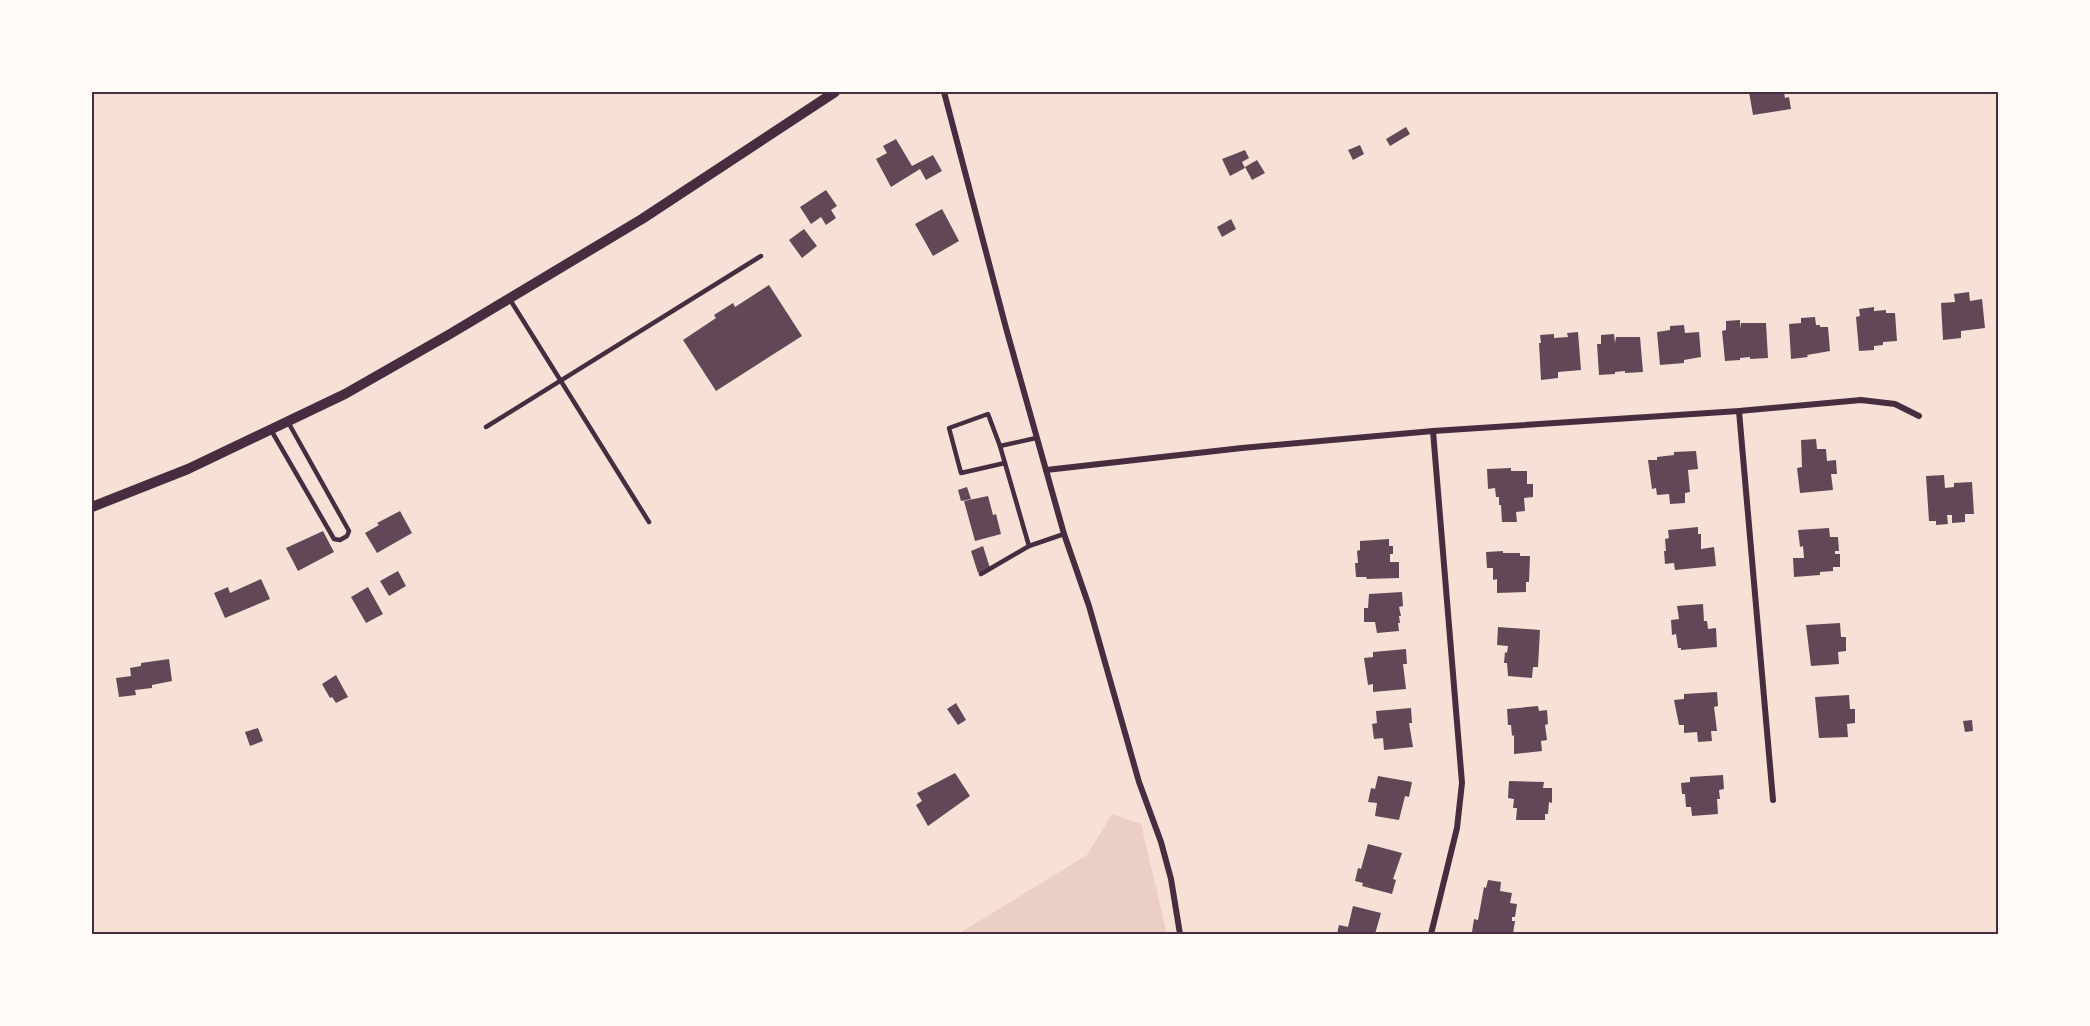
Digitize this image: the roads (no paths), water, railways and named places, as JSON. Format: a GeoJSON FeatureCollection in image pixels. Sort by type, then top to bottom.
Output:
{"type":"FeatureCollection","features":[{"type":"Feature","properties":{"kind":"street"},"geometry":{"type":"LineString","coordinates":[[92,507],[188,469],[345,394],[642,219],[835,92]]}},
{"type":"Feature","properties":{"kind":"street"},"geometry":{"type":"LineString","coordinates":[[944,92],[1036,438],[1064,534],[1089,606],[1139,782],[1161,842],[1171,879],[1180,934]]}},
{"type":"Feature","properties":{"kind":"street"},"geometry":{"type":"LineString","coordinates":[[1046,470],[1242,448],[1433,431],[1739,411],[1861,400],[1895,404],[1919,416]]}},
{"type":"Feature","properties":{"kind":"street"},"geometry":{"type":"LineString","coordinates":[[1739,411],[1773,800]]}},
{"type":"Feature","properties":{"kind":"street"},"geometry":{"type":"LineString","coordinates":[[1431,934],[1457,828],[1462,783],[1433,431]]}},
{"type":"Feature","properties":{"kind":"lane"},"geometry":{"type":"LineString","coordinates":[[486,427],[761,256]]}},
{"type":"Feature","properties":{"kind":"lane"},"geometry":{"type":"LineString","coordinates":[[509,298],[649,522]]}},
{"type":"Feature","properties":{"kind":"lane"},"geometry":{"type":"LineString","coordinates":[[1005,463],[961,474],[949,428],[988,414],[1000,446],[1005,463],[1029,546]]}},
{"type":"Feature","properties":{"kind":"lane"},"geometry":{"type":"LineString","coordinates":[[271,430],[334,539],[340,540],[347,536],[349,531],[338,508],[287,422]]}},
{"type":"Feature","properties":{"kind":"lane"},"geometry":{"type":"LineString","coordinates":[[1000,446],[1036,438]]}},
{"type":"Feature","properties":{"kind":"lane"},"geometry":{"type":"LineString","coordinates":[[981,574],[1029,546],[1064,534]]}}]}
